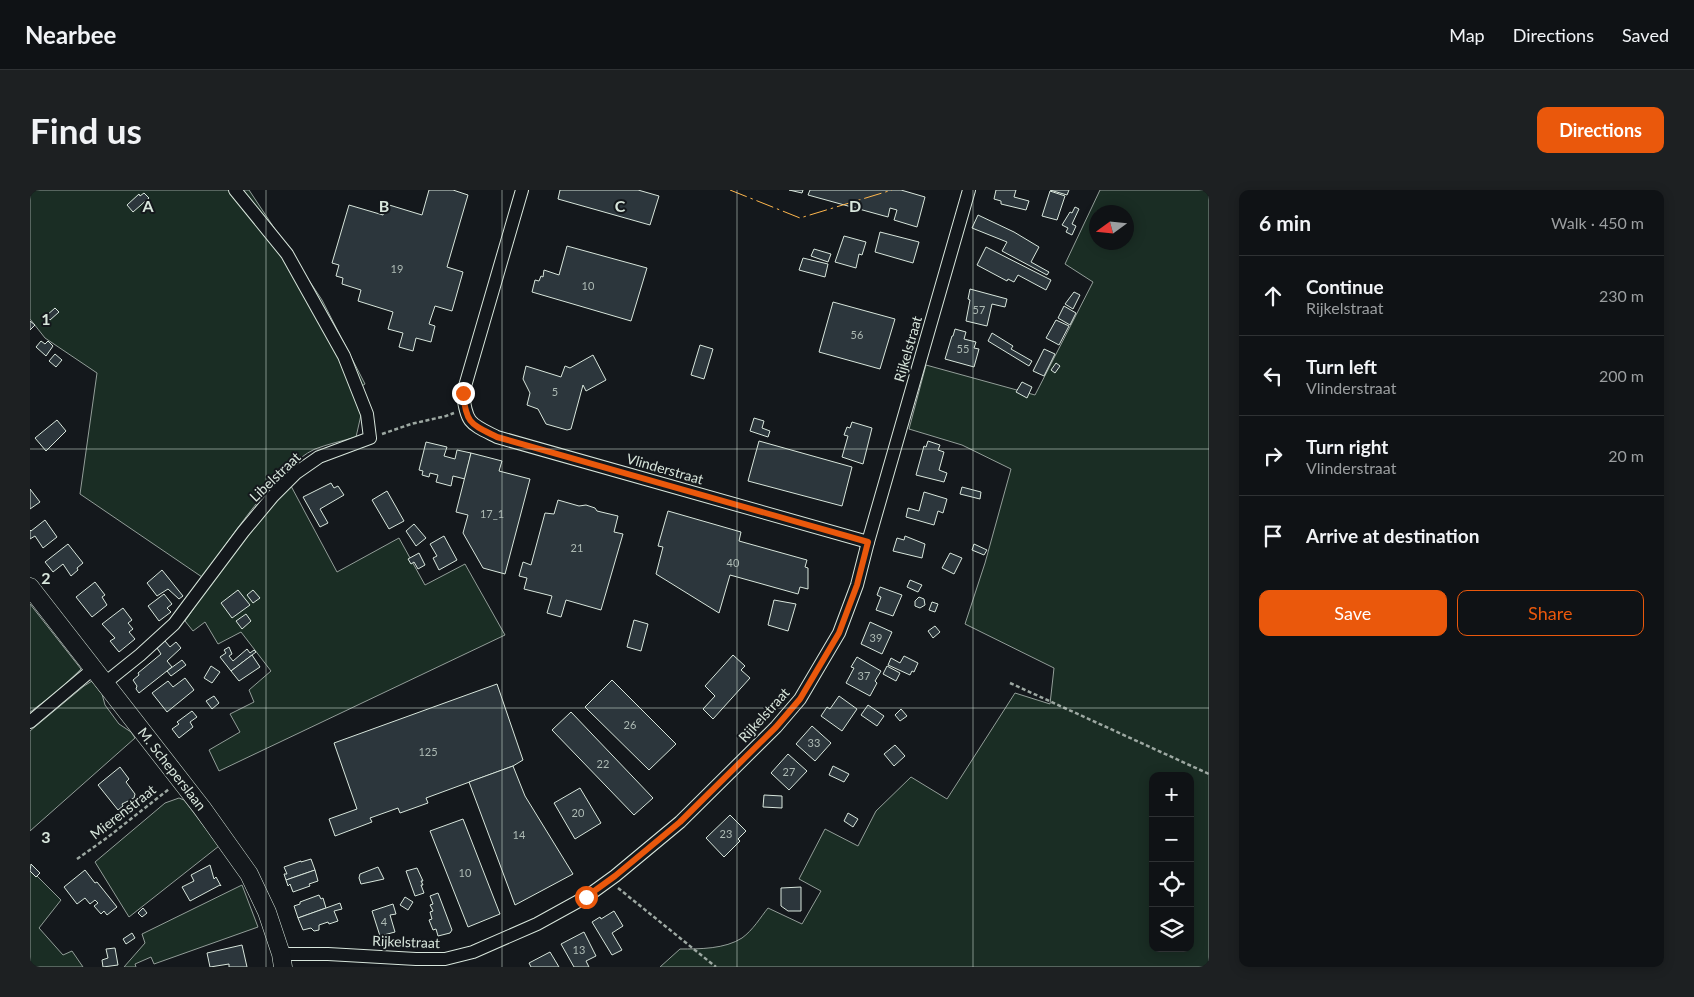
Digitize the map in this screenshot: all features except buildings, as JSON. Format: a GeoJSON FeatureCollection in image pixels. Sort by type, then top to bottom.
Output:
{"type":"FeatureCollection","features":[{"type":"Feature","properties":{"kind":"street"},"geometry":{"type":"LineString","coordinates":[[234,190],[286,254],[344,356],[367,414],[370,438]]}},
{"type":"Feature","properties":{"kind":"street"},"geometry":{"type":"LineString","coordinates":[[464,409],[463,393],[522,190]]}},
{"type":"Feature","properties":{"kind":"street","name":"Rijkelstraat"},"geometry":{"type":"LineString","coordinates":[[282,960],[328,954],[446,959],[474,952],[537,924],[586,897],[609,881],[680,822],[776,727],[800,699],[839,633],[857,585],[969,190]]}},
{"type":"Feature","properties":{"kind":"street","name":"Vlinderstraat"},"geometry":{"type":"LineString","coordinates":[[464,409],[472,425],[497,437],[868,542]]}},
{"type":"Feature","properties":{"kind":"street","name":"Libelstraat"},"geometry":{"type":"LineString","coordinates":[[106,683],[174,624],[243,532],[273,496],[296,473],[319,457],[370,438]]}},
{"type":"Feature","properties":{"kind":"street","name":"M. Scheperslaan"},"geometry":{"type":"LineString","coordinates":[[30,587],[202,808],[249,874],[267,912],[282,960]]}},
{"type":"Feature","properties":{"kind":"street"},"geometry":{"type":"LineString","coordinates":[[30,722],[93,669]]}},
{"type":"Feature","properties":{"kind":"path"},"geometry":{"type":"LineString","coordinates":[[370,438],[410,424],[446,416],[464,409]]}},
{"type":"Feature","properties":{"kind":"path"},"geometry":{"type":"LineString","coordinates":[[1010,683],[1209,774]]}},
{"type":"Feature","properties":{"kind":"path","name":"Mierenstraat"},"geometry":{"type":"LineString","coordinates":[[77,859],[180,780]]}},
{"type":"Feature","properties":{"kind":"path"},"geometry":{"type":"LineString","coordinates":[[609,881],[716,967]]}},
{"type":"Feature","properties":{"kind":"green space"},"geometry":{"type":"Polygon","coordinates":[[[30,190],[249,190],[322,300],[365,384],[352,392],[361,415],[356,437],[315,449],[300,458],[269,488],[202,577],[80,494],[97,373],[45,338],[30,319],[30,190]]]}},
{"type":"Feature","properties":{"kind":"green space"},"geometry":{"type":"Polygon","coordinates":[[[1100,190],[1209,190],[1209,967],[660,967],[680,949],[720,946],[735,942],[753,928],[768,908],[802,924],[821,891],[799,879],[825,829],[858,846],[876,811],[911,777],[947,799],[1015,693],[1050,704],[1054,668],[965,624],[985,563],[1011,469],[962,445],[909,429],[926,365],[1035,395],[1093,282],[1065,264],[1089,213],[1089,250],[1134,250],[1134,205],[1093,205],[1100,190]]]}},
{"type":"Feature","properties":{"kind":"green space"},"geometry":{"type":"Polygon","coordinates":[[[291,486],[337,572],[399,538],[425,585],[465,564],[505,635],[219,771],[209,750],[240,732],[230,714],[254,702],[249,690],[271,671],[241,632],[218,644],[205,622],[193,631],[185,621],[248,534],[291,486]]]}},
{"type":"Feature","properties":{"kind":"green space"},"geometry":{"type":"Polygon","coordinates":[[[30,604],[81,669],[57,692],[30,712],[30,604]]]}},
{"type":"Feature","properties":{"kind":"green space"},"geometry":{"type":"Polygon","coordinates":[[[92,681],[102,694],[105,705],[119,724],[131,732],[135,738],[30,831],[30,731],[92,681]]]}},
{"type":"Feature","properties":{"kind":"green space"},"geometry":{"type":"Polygon","coordinates":[[[179,798],[184,800],[219,846],[129,917],[95,862],[165,803],[179,798]]]}},
{"type":"Feature","properties":{"kind":"green space"},"geometry":{"type":"Polygon","coordinates":[[[30,869],[61,900],[39,928],[63,955],[72,951],[83,967],[30,967],[30,869]]]}},
{"type":"Feature","properties":{"kind":"green space"},"geometry":{"type":"Polygon","coordinates":[[[242,885],[258,927],[154,964],[151,957],[135,964],[136,967],[124,967],[145,943],[142,934],[242,885]]]}},
{"type":"Feature","properties":{"kind":"power"},"geometry":{"type":"LineString","coordinates":[[730,190],[800,218],[892,190]]}},
{"type":"Feature","properties":{"kind":"route"},"geometry":{"type":"LineString","coordinates":[[463,393],[464,409],[472,425],[497,437],[868,542],[857,585],[839,633],[800,699],[776,727],[680,822],[615,876],[586,897]]}}]}
